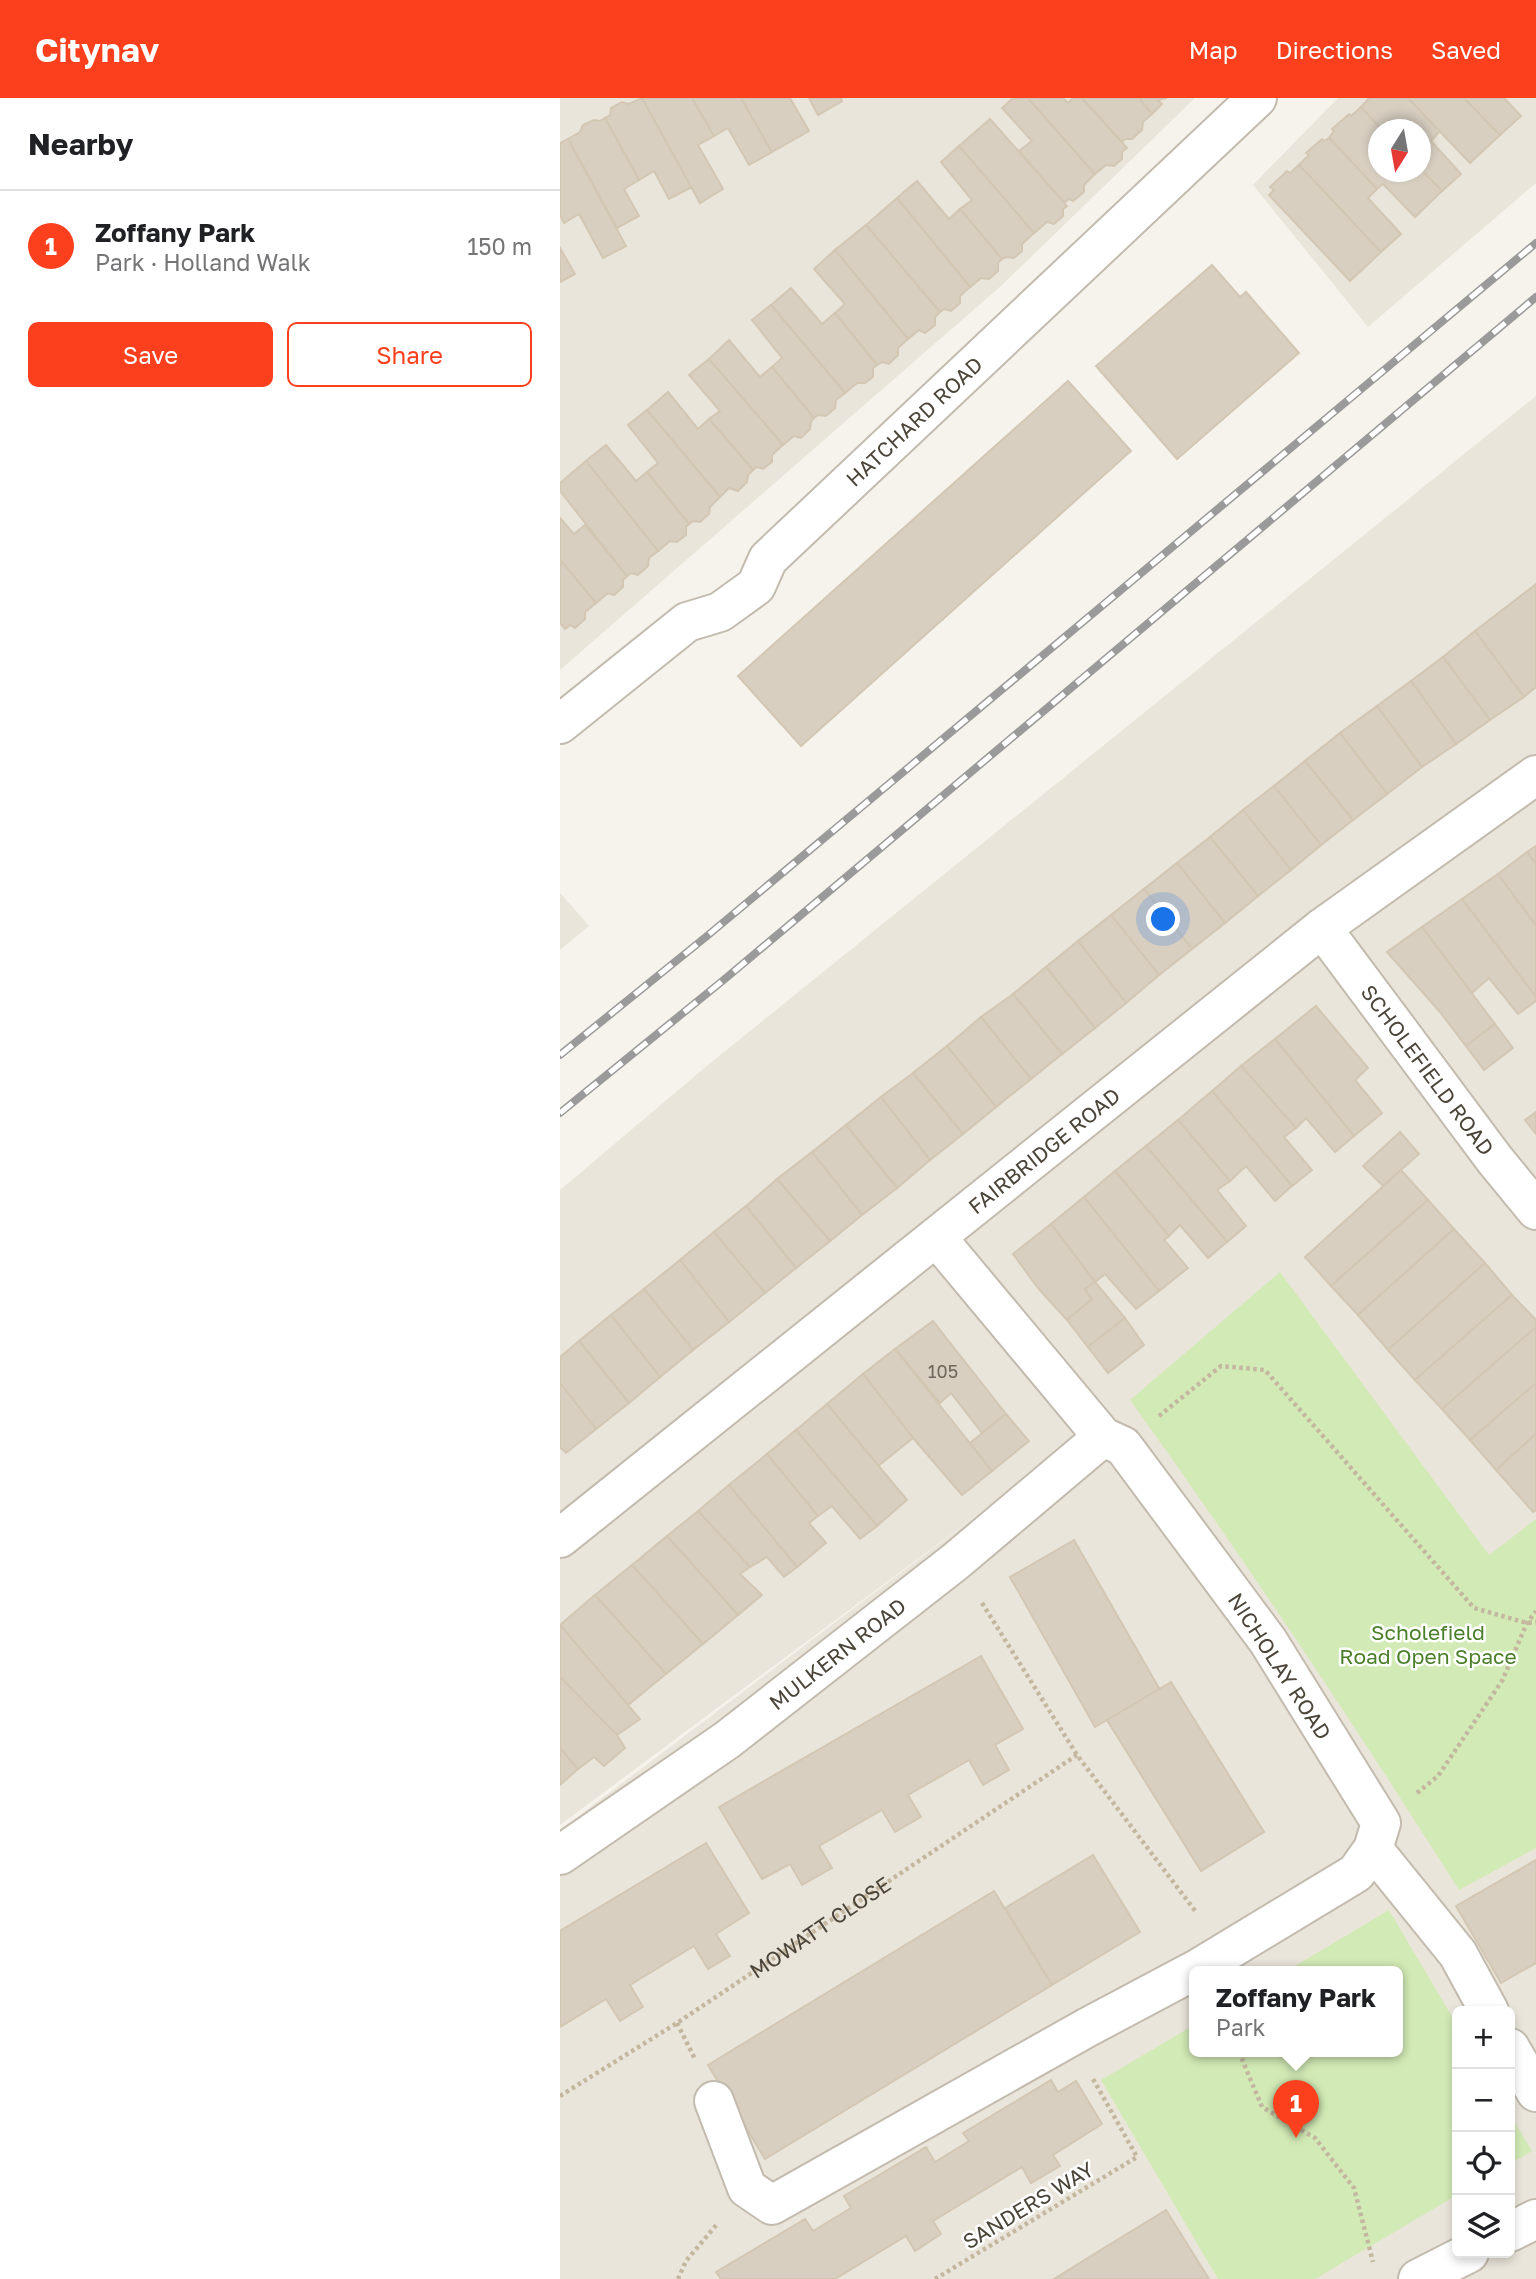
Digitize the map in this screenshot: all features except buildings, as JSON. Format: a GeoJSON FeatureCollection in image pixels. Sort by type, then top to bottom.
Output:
{"type":"FeatureCollection","features":[{"type":"Feature","properties":{"kind":"street","name":"HATCHARD ROAD"},"geometry":{"type":"LineString","coordinates":[[560,724],[687,622],[720,612],[756,586],[768,559],[1257,98]]}},
{"type":"Feature","properties":{"kind":"street","name":"FAIRBRIDGE ROAD"},"geometry":{"type":"LineString","coordinates":[[560,1538],[1322,928],[1536,775]]}},
{"type":"Feature","properties":{"kind":"street","name":"SCHOLEFIELD ROAD"},"geometry":{"type":"LineString","coordinates":[[1322,928],[1494,1160],[1536,1210]]}},
{"type":"Feature","properties":{"kind":"street","name":"NICHOLAY ROAD"},"geometry":{"type":"LineString","coordinates":[[937,1238],[1113,1441],[1268,1641],[1377,1836],[1458,1954],[1486,2006]]}},
{"type":"Feature","properties":{"kind":"street","name":"MULKERN ROAD"},"geometry":{"type":"LineString","coordinates":[[560,1855],[727,1740],[1113,1441]]}},
{"type":"Feature","properties":{"kind":"street"},"geometry":{"type":"LineString","coordinates":[[1202,1966],[1356,1873],[1377,1836]]}},
{"type":"Feature","properties":{"kind":"street"},"geometry":{"type":"LineString","coordinates":[[715,2101],[747,2188],[772,2205],[1088,2026],[1189,1973]]}},
{"type":"Feature","properties":{"kind":"street"},"geometry":{"type":"LineString","coordinates":[[1515,2056],[1536,2092]]}},
{"type":"Feature","properties":{"kind":"street"},"geometry":{"type":"LineString","coordinates":[[1515,2229],[1536,2218]]}},
{"type":"Feature","properties":{"kind":"street"},"geometry":{"type":"LineString","coordinates":[[1418,2279],[1459,2258]]}},
{"type":"Feature","properties":{"kind":"path"},"geometry":{"type":"LineString","coordinates":[[1113,1441],[1221,1366],[1265,1370],[1474,1608],[1527,1623],[1536,1622]]}},
{"type":"Feature","properties":{"kind":"path"},"geometry":{"type":"LineString","coordinates":[[956,1561],[1077,1755],[1226,1952]]}},
{"type":"Feature","properties":{"kind":"path"},"geometry":{"type":"LineString","coordinates":[[1377,1836],[1438,1776],[1502,1681],[1527,1623],[1536,1611]]}},
{"type":"Feature","properties":{"kind":"path","name":"MOWATT CLOSE"},"geometry":{"type":"LineString","coordinates":[[560,2096],[677,2023],[1077,1755]]}},
{"type":"Feature","properties":{"kind":"path"},"geometry":{"type":"LineString","coordinates":[[1241,2057],[1262,2107],[1315,2138],[1354,2188],[1375,2270]]}},
{"type":"Feature","properties":{"kind":"path","name":"SANDERS WAY"},"geometry":{"type":"LineString","coordinates":[[935,2279],[1137,2157],[1093,2079],[1104,2072]]}},
{"type":"Feature","properties":{"kind":"path"},"geometry":{"type":"LineString","coordinates":[[678,2279],[686,2261],[747,2188]]}},
{"type":"Feature","properties":{"kind":"shaded area"},"geometry":{"type":"Polygon","coordinates":[[[560,98],[1195,98],[1001,286],[560,670],[560,98]]]}},
{"type":"Feature","properties":{"kind":"shaded area"},"geometry":{"type":"Polygon","coordinates":[[[1338,98],[1536,98],[1536,183],[1368,327],[1253,185],[1338,98]]]}},
{"type":"Feature","properties":{"kind":"shaded area"},"geometry":{"type":"Polygon","coordinates":[[[1536,396],[1536,2279],[560,2279],[560,1830],[993,1503],[560,1825],[560,1190],[708,1065],[1536,396]]]}},
{"type":"Feature","properties":{"kind":"shaded area"},"geometry":{"type":"Polygon","coordinates":[[[560,893],[589,926],[560,950],[560,893]]]}},
{"type":"Feature","properties":{"kind":"green space","name":"Scholefield Road Open Space"},"geometry":{"type":"Polygon","coordinates":[[[1280,1272],[1489,1555],[1536,1519],[1536,1848],[1459,1890],[1298,1643],[1130,1400],[1280,1272]]]}},
{"type":"Feature","properties":{"kind":"green space"},"geometry":{"type":"Polygon","coordinates":[[[1389,1910],[1452,2017],[1452,2198],[1315,2279],[1218,2279],[1101,2080],[1189,2028],[1189,2057],[1403,2057],[1403,1966],[1295,1966],[1389,1910]]]}},
{"type":"Feature","properties":{"kind":"green space"},"geometry":{"type":"Polygon","coordinates":[[[1515,2122],[1532,2151],[1515,2161],[1515,2122]]]}},
{"type":"Feature","properties":{"kind":"railway"},"geometry":{"type":"LineString","coordinates":[[560,1055],[707,936],[1536,243]]}},
{"type":"Feature","properties":{"kind":"railway"},"geometry":{"type":"LineString","coordinates":[[560,1113],[726,978],[1536,297]]}},
{"type":"Feature","properties":{"kind":"place","name":"Zoffany Park"},"geometry":{"type":"Point","coordinates":[1296,2138]}}]}
